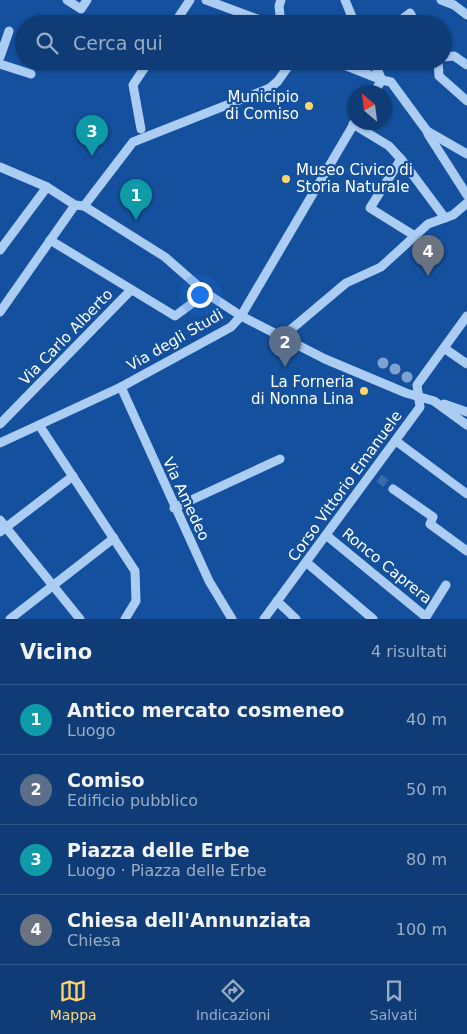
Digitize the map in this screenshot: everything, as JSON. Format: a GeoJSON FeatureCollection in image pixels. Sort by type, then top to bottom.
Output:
{"type":"FeatureCollection","features":[{"type":"Feature","properties":{"kind":"street"},"geometry":{"type":"LineString","coordinates":[[67,0],[82,9],[87,0]]}},
{"type":"Feature","properties":{"kind":"street"},"geometry":{"type":"LineString","coordinates":[[180,15],[190,0]]}},
{"type":"Feature","properties":{"kind":"street"},"geometry":{"type":"LineString","coordinates":[[206,0],[246,15]]}},
{"type":"Feature","properties":{"kind":"street"},"geometry":{"type":"LineString","coordinates":[[280,15],[278,6],[281,0]]}},
{"type":"Feature","properties":{"kind":"street"},"geometry":{"type":"LineString","coordinates":[[345,0],[350,15]]}},
{"type":"Feature","properties":{"kind":"street"},"geometry":{"type":"LineString","coordinates":[[441,0],[467,15]]}},
{"type":"Feature","properties":{"kind":"street"},"geometry":{"type":"LineString","coordinates":[[0,57],[9,31]]}},
{"type":"Feature","properties":{"kind":"street"},"geometry":{"type":"LineString","coordinates":[[452,56],[467,64]]}},
{"type":"Feature","properties":{"kind":"street"},"geometry":{"type":"LineString","coordinates":[[0,64],[15,69]]}},
{"type":"Feature","properties":{"kind":"street"},"geometry":{"type":"LineString","coordinates":[[19,70],[31,74]]}},
{"type":"Feature","properties":{"kind":"street"},"geometry":{"type":"LineString","coordinates":[[141,129],[133,85],[143,70]]}},
{"type":"Feature","properties":{"kind":"street"},"geometry":{"type":"LineString","coordinates":[[0,312],[50,240],[133,142],[270,88],[286,70]]}},
{"type":"Feature","properties":{"kind":"street"},"geometry":{"type":"LineString","coordinates":[[358,70],[387,81]]}},
{"type":"Feature","properties":{"kind":"street"},"geometry":{"type":"LineString","coordinates":[[379,70],[427,131],[467,195]]}},
{"type":"Feature","properties":{"kind":"street"},"geometry":{"type":"LineString","coordinates":[[439,70],[439,76],[467,101]]}},
{"type":"Feature","properties":{"kind":"street"},"geometry":{"type":"LineString","coordinates":[[382,85],[387,81]]}},
{"type":"Feature","properties":{"kind":"street","name":"Via degli Studi"},"geometry":{"type":"LineString","coordinates":[[0,443],[121,387],[230,327],[241,316],[350,130]]}},
{"type":"Feature","properties":{"kind":"street"},"geometry":{"type":"LineString","coordinates":[[365,130],[389,146],[401,159],[445,218]]}},
{"type":"Feature","properties":{"kind":"street"},"geometry":{"type":"LineString","coordinates":[[427,131],[467,154]]}},
{"type":"Feature","properties":{"kind":"street"},"geometry":{"type":"LineString","coordinates":[[401,159],[370,208],[415,236]]}},
{"type":"Feature","properties":{"kind":"street"},"geometry":{"type":"LineString","coordinates":[[0,167],[47,188],[164,258],[206,292],[241,316],[325,359],[419,396],[467,412]]}},
{"type":"Feature","properties":{"kind":"street"},"geometry":{"type":"LineString","coordinates":[[0,250],[47,188]]}},
{"type":"Feature","properties":{"kind":"street"},"geometry":{"type":"LineString","coordinates":[[282,337],[346,283],[381,267],[428,224],[453,215],[467,203]]}},
{"type":"Feature","properties":{"kind":"street"},"geometry":{"type":"LineString","coordinates":[[50,240],[175,316],[206,292]]}},
{"type":"Feature","properties":{"kind":"street","name":"Via Carlo Alberto"},"geometry":{"type":"LineString","coordinates":[[0,424],[131,290]]}},
{"type":"Feature","properties":{"kind":"street","name":"Corso Vittorio Emanuele"},"geometry":{"type":"LineString","coordinates":[[264,619],[326,535],[375,476],[396,441],[420,407],[417,385],[467,316]]}},
{"type":"Feature","properties":{"kind":"street"},"geometry":{"type":"LineString","coordinates":[[444,348],[467,364]]}},
{"type":"Feature","properties":{"kind":"street","name":"Via Amedeo"},"geometry":{"type":"LineString","coordinates":[[121,387],[174,508],[209,581],[232,619]]}},
{"type":"Feature","properties":{"kind":"street"},"geometry":{"type":"LineString","coordinates":[[434,401],[467,425]]}},
{"type":"Feature","properties":{"kind":"street"},"geometry":{"type":"LineString","coordinates":[[39,425],[135,571],[136,601],[125,619]]}},
{"type":"Feature","properties":{"kind":"street"},"geometry":{"type":"LineString","coordinates":[[396,441],[467,494]]}},
{"type":"Feature","properties":{"kind":"street"},"geometry":{"type":"LineString","coordinates":[[174,508],[280,459]]}},
{"type":"Feature","properties":{"kind":"street"},"geometry":{"type":"LineString","coordinates":[[73,476],[2,527],[80,619]]}},
{"type":"Feature","properties":{"kind":"street"},"geometry":{"type":"LineString","coordinates":[[394,489],[432,516],[430,524],[467,551]]}},
{"type":"Feature","properties":{"kind":"street","name":"Ronco Caprera"},"geometry":{"type":"LineString","coordinates":[[326,535],[426,617],[446,585]]}},
{"type":"Feature","properties":{"kind":"street"},"geometry":{"type":"LineString","coordinates":[[10,619],[114,538]]}},
{"type":"Feature","properties":{"kind":"street"},"geometry":{"type":"LineString","coordinates":[[306,562],[373,619]]}},
{"type":"Feature","properties":{"kind":"street"},"geometry":{"type":"LineString","coordinates":[[277,601],[296,619]]}},
{"type":"Feature","properties":{"kind":"tunnel"},"geometry":{"type":"LineString","coordinates":[[379,478],[393,489]]}},
{"type":"Feature","properties":{"kind":"place","name":"Municipio di Comiso"},"geometry":{"type":"Point","coordinates":[309,106]}},
{"type":"Feature","properties":{"kind":"place","name":"Piazza delle Erbe"},"geometry":{"type":"Point","coordinates":[92,156]}},
{"type":"Feature","properties":{"kind":"place","name":"Museo Civico di Storia Naturale"},"geometry":{"type":"Point","coordinates":[286,179]}},
{"type":"Feature","properties":{"kind":"place","name":"Antico mercato cosmeneo"},"geometry":{"type":"Point","coordinates":[136,220]}},
{"type":"Feature","properties":{"kind":"place","name":"Chiesa dell'Annunziata"},"geometry":{"type":"Point","coordinates":[428,276]}},
{"type":"Feature","properties":{"kind":"place","name":"Comiso"},"geometry":{"type":"Point","coordinates":[285,367]}},
{"type":"Feature","properties":{"kind":"place","name":"La Forneria di Nonna Lina"},"geometry":{"type":"Point","coordinates":[364,391]}}]}
